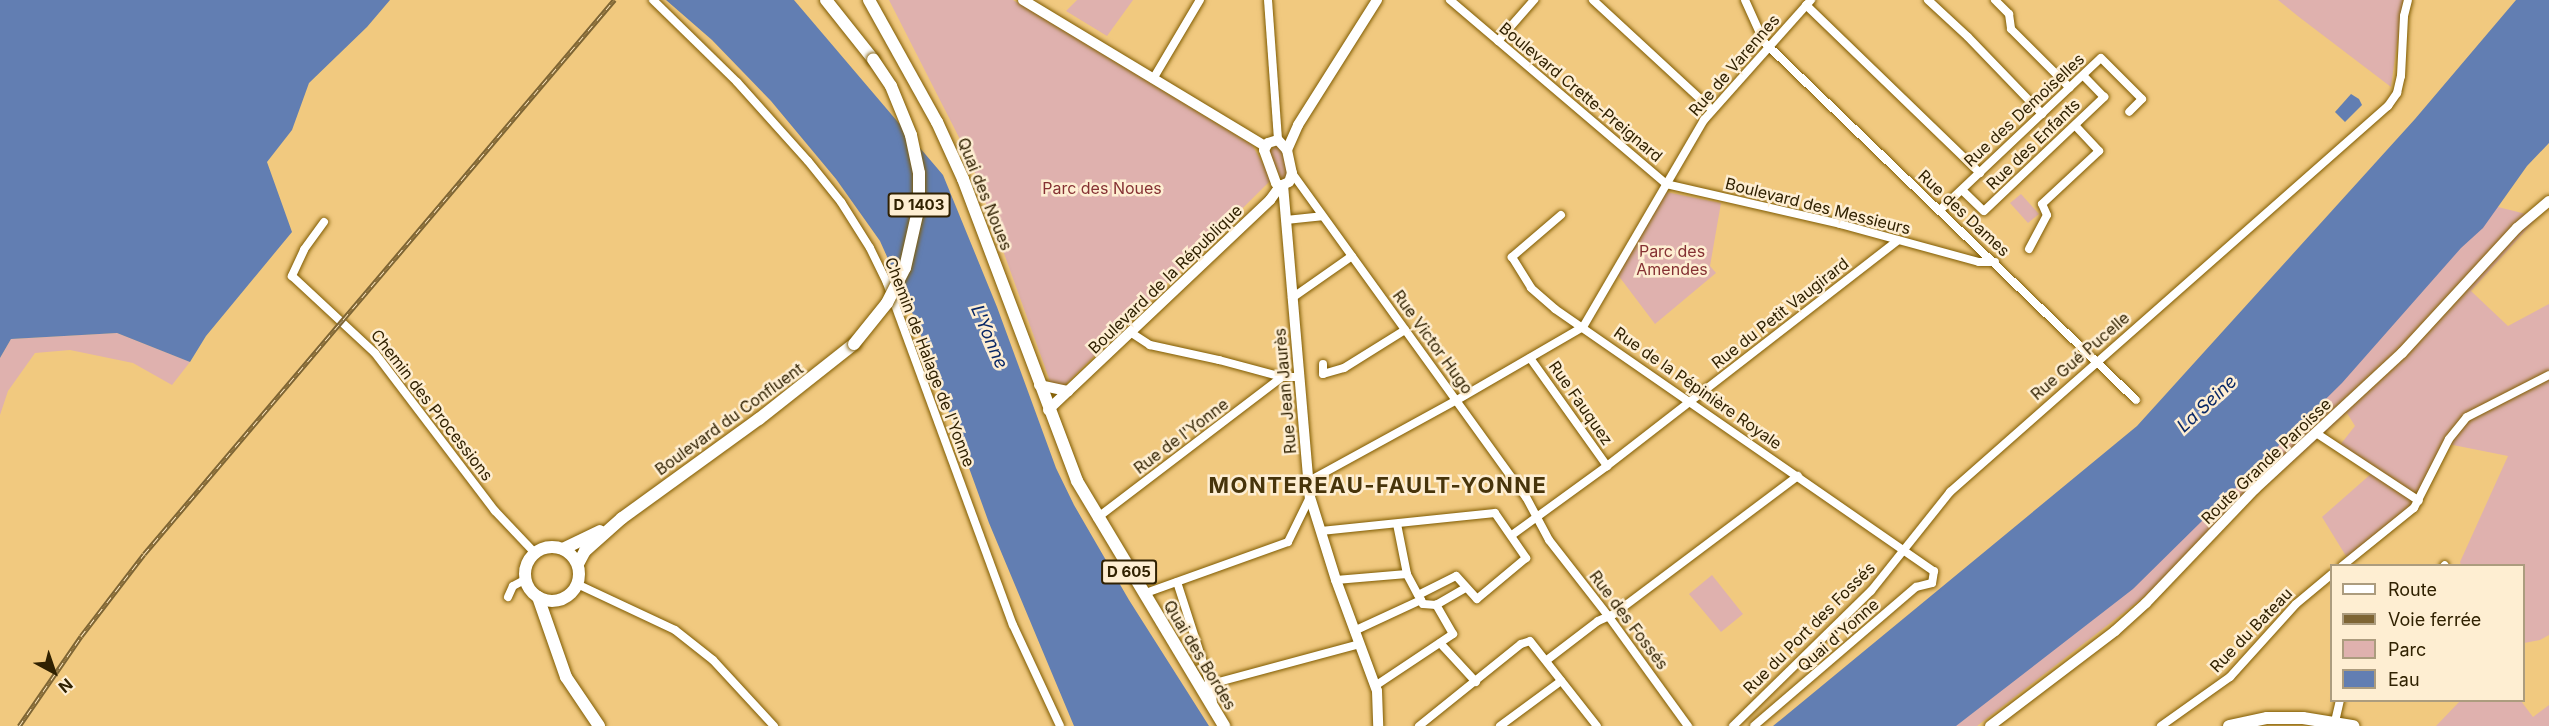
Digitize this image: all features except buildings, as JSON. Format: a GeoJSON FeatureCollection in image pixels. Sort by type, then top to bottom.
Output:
{"type":"FeatureCollection","features":[{"type":"Feature","properties":{"kind":"main road","name":"Boulevard du Confluent"},"geometry":{"type":"LineString","coordinates":[[563,549],[580,543],[622,518],[777,406],[854,344],[887,303],[905,268],[919,206],[919,173],[911,135],[891,86],[873,59],[826,0]]}},
{"type":"Feature","properties":{"kind":"main road","name":"Quai des Noues"},"geometry":{"type":"LineString","coordinates":[[869,0],[937,122],[963,179],[984,230],[1048,410]]}},
{"type":"Feature","properties":{"kind":"main road"},"geometry":{"type":"LineString","coordinates":[[1023,0],[1037,3],[1153,79],[1265,146],[1282,144],[1298,125],[1377,0]]}},
{"type":"Feature","properties":{"kind":"main road"},"geometry":{"type":"LineString","coordinates":[[1282,144],[1292,173]]}},
{"type":"Feature","properties":{"kind":"main road","name":"Rue Jean Jaurès"},"geometry":{"type":"LineString","coordinates":[[1265,146],[1276,183],[1282,186],[1310,496],[1336,580],[1375,686],[1379,706],[1378,726]]}},
{"type":"Feature","properties":{"kind":"main road","name":"Boulevard de la République"},"geometry":{"type":"LineString","coordinates":[[1048,410],[1270,200],[1282,186],[1289,182],[1292,173]]}},
{"type":"Feature","properties":{"kind":"main road","name":"Route Grande Paroisse"},"geometry":{"type":"LineString","coordinates":[[1990,726],[2115,631],[2146,603],[2255,489],[2402,353],[2493,252],[2549,201]]}},
{"type":"Feature","properties":{"kind":"main road"},"geometry":{"type":"LineString","coordinates":[[1039,385],[1068,391]]}},
{"type":"Feature","properties":{"kind":"main road","name":"Quai des Bordes"},"geometry":{"type":"LineString","coordinates":[[1048,410],[1077,482],[1097,518],[1143,594],[1205,686],[1224,726]]}},
{"type":"Feature","properties":{"kind":"main road","name":"Boulevard du Confluent"},"geometry":{"type":"LineString","coordinates":[[578,564],[585,551],[622,518]]}},
{"type":"Feature","properties":{"kind":"main road"},"geometry":{"type":"LineString","coordinates":[[538,597],[561,599],[568,596],[577,584],[578,564],[563,549],[549,547],[536,552],[527,565],[526,579],[538,597],[566,677],[599,726]]}},
{"type":"Feature","properties":{"kind":"main road"},"geometry":{"type":"LineString","coordinates":[[555,651],[554,616],[561,599]]}},
{"type":"Feature","properties":{"kind":"main road"},"geometry":{"type":"LineString","coordinates":[[2229,726],[2267,718],[2353,726]]}},
{"type":"Feature","properties":{"kind":"street","name":"Chemin de Halage de l'Yonne"},"geometry":{"type":"LineString","coordinates":[[653,0],[737,82],[808,161],[841,202],[870,249],[887,284],[1013,626],[1060,726]]}},
{"type":"Feature","properties":{"kind":"street"},"geometry":{"type":"LineString","coordinates":[[1153,79],[1200,0]]}},
{"type":"Feature","properties":{"kind":"street"},"geometry":{"type":"LineString","coordinates":[[1268,0],[1278,124],[1282,144]]}},
{"type":"Feature","properties":{"kind":"street","name":"Boulevard Crette-Preignard"},"geometry":{"type":"LineString","coordinates":[[1450,0],[1666,184]]}},
{"type":"Feature","properties":{"kind":"street"},"geometry":{"type":"LineString","coordinates":[[1498,41],[1534,0]]}},
{"type":"Feature","properties":{"kind":"street"},"geometry":{"type":"LineString","coordinates":[[1593,0],[1712,110]]}},
{"type":"Feature","properties":{"kind":"street","name":"Rue des Dames"},"geometry":{"type":"LineString","coordinates":[[1745,0],[1764,42],[2136,400]]}},
{"type":"Feature","properties":{"kind":"street"},"geometry":{"type":"LineString","coordinates":[[1928,0],[1968,37],[2042,114]]}},
{"type":"Feature","properties":{"kind":"street"},"geometry":{"type":"LineString","coordinates":[[1995,0],[2009,14],[2011,29],[2070,88]]}},
{"type":"Feature","properties":{"kind":"street","name":"Rue Gué Pucelle"},"geometry":{"type":"LineString","coordinates":[[1905,550],[1950,492],[2388,106],[2397,93],[2401,76],[2404,16],[2408,0]]}},
{"type":"Feature","properties":{"kind":"street"},"geometry":{"type":"LineString","coordinates":[[1808,2],[1980,173]]}},
{"type":"Feature","properties":{"kind":"street","name":"Rue de Varennes"},"geometry":{"type":"LineString","coordinates":[[1582,327],[1712,110],[1771,47],[1808,2]]}},
{"type":"Feature","properties":{"kind":"street","name":"Rue des Demoiselles"},"geometry":{"type":"LineString","coordinates":[[1940,210],[2101,58],[2142,99],[2129,112]]}},
{"type":"Feature","properties":{"kind":"street","name":"Rue des Enfants"},"geometry":{"type":"LineString","coordinates":[[1962,190],[1984,211],[2075,125],[2104,97],[2083,75]]}},
{"type":"Feature","properties":{"kind":"street"},"geometry":{"type":"LineString","coordinates":[[1278,124],[1287,127],[1298,125]]}},
{"type":"Feature","properties":{"kind":"street"},"geometry":{"type":"LineString","coordinates":[[2029,249],[2047,215],[2042,204],[2099,151],[2075,125]]}},
{"type":"Feature","properties":{"kind":"street","name":"Rue Victor Hugo"},"geometry":{"type":"LineString","coordinates":[[1292,173],[1457,400],[1526,498],[1545,532]]}},
{"type":"Feature","properties":{"kind":"street","name":"Boulevard des Messieurs"},"geometry":{"type":"LineString","coordinates":[[1666,184],[1963,258],[1995,262]]}},
{"type":"Feature","properties":{"kind":"street","name":"Rue de la Pépinière Royale"},"geometry":{"type":"LineString","coordinates":[[1561,215],[1512,257],[1531,288],[1551,306],[1932,569]]}},
{"type":"Feature","properties":{"kind":"street"},"geometry":{"type":"LineString","coordinates":[[1286,220],[1322,216]]}},
{"type":"Feature","properties":{"kind":"street","name":"Chemin des Processions"},"geometry":{"type":"LineString","coordinates":[[324,222],[304,250],[292,276],[375,353],[495,511],[536,552]]}},
{"type":"Feature","properties":{"kind":"street","name":"Rue du Petit Vaugirard"},"geometry":{"type":"LineString","coordinates":[[1512,535],[1607,466],[1898,240]]}},
{"type":"Feature","properties":{"kind":"street"},"geometry":{"type":"LineString","coordinates":[[1963,258],[1974,255],[1980,249]]}},
{"type":"Feature","properties":{"kind":"street"},"geometry":{"type":"LineString","coordinates":[[1292,298],[1352,256]]}},
{"type":"Feature","properties":{"kind":"street"},"geometry":{"type":"LineString","coordinates":[[1309,481],[1457,400],[1582,327]]}},
{"type":"Feature","properties":{"kind":"street"},"geometry":{"type":"LineString","coordinates":[[1323,364],[1323,374],[1344,368],[1405,330]]}},
{"type":"Feature","properties":{"kind":"street"},"geometry":{"type":"LineString","coordinates":[[1130,332],[1150,345],[1282,377],[1299,377]]}},
{"type":"Feature","properties":{"kind":"street","name":"Rue Fauquez"},"geometry":{"type":"LineString","coordinates":[[1530,358],[1607,466]]}},
{"type":"Feature","properties":{"kind":"street"},"geometry":{"type":"LineString","coordinates":[[2345,564],[2387,532],[2419,501],[2449,439],[2462,422],[2549,375]]}},
{"type":"Feature","properties":{"kind":"street","name":"Rue de l'Yonne"},"geometry":{"type":"LineString","coordinates":[[1097,518],[1282,377]]}},
{"type":"Feature","properties":{"kind":"street"},"geometry":{"type":"LineString","coordinates":[[2316,433],[2419,501]]}},
{"type":"Feature","properties":{"kind":"street"},"geometry":{"type":"LineString","coordinates":[[1546,660],[1598,621],[1610,617],[1798,476]]}},
{"type":"Feature","properties":{"kind":"street"},"geometry":{"type":"LineString","coordinates":[[1143,594],[1288,542],[1310,496]]}},
{"type":"Feature","properties":{"kind":"street"},"geometry":{"type":"LineString","coordinates":[[1321,531],[1495,513],[1522,549],[1526,558],[1479,598],[1456,576],[1420,598],[1354,631]]}},
{"type":"Feature","properties":{"kind":"street"},"geometry":{"type":"LineString","coordinates":[[1397,524],[1407,574],[1423,604],[1436,605],[1466,588]]}},
{"type":"Feature","properties":{"kind":"street","name":"Rue des Fossés"},"geometry":{"type":"LineString","coordinates":[[1545,532],[1610,617],[1688,726]]}},
{"type":"Feature","properties":{"kind":"street","name":"Rue du Port des Fossés"},"geometry":{"type":"LineString","coordinates":[[1733,726],[1871,591],[1905,550]]}},
{"type":"Feature","properties":{"kind":"street","name":"Quai d'Yonne"},"geometry":{"type":"LineString","coordinates":[[1754,726],[1916,587],[1932,584],[1932,569]]}},
{"type":"Feature","properties":{"kind":"street"},"geometry":{"type":"LineString","coordinates":[[1336,580],[1407,574]]}},
{"type":"Feature","properties":{"kind":"street"},"geometry":{"type":"LineString","coordinates":[[508,597],[513,586],[526,579]]}},
{"type":"Feature","properties":{"kind":"street","name":"Rue du Bateau"},"geometry":{"type":"LineString","coordinates":[[2161,726],[2230,677],[2296,604],[2327,581]]}},
{"type":"Feature","properties":{"kind":"street"},"geometry":{"type":"LineString","coordinates":[[1177,582],[1205,686],[1359,644]]}},
{"type":"Feature","properties":{"kind":"street"},"geometry":{"type":"LineString","coordinates":[[577,584],[675,630],[713,660],[774,726]]}},
{"type":"Feature","properties":{"kind":"street"},"geometry":{"type":"LineString","coordinates":[[1375,686],[1454,634],[1436,605]]}},
{"type":"Feature","properties":{"kind":"street"},"geometry":{"type":"LineString","coordinates":[[1419,726],[1521,644],[1530,641],[1597,726]]}},
{"type":"Feature","properties":{"kind":"street"},"geometry":{"type":"LineString","coordinates":[[1440,643],[1476,682]]}},
{"type":"Feature","properties":{"kind":"street"},"geometry":{"type":"LineString","coordinates":[[1500,726],[1561,681]]}},
{"type":"Feature","properties":{"kind":"street"},"geometry":{"type":"LineString","coordinates":[[2334,724],[2340,702]]}},
{"type":"Feature","properties":{"kind":"green space","name":"Parc des Noues"},"geometry":{"type":"Polygon","coordinates":[[[889,0],[1013,0],[1252,145],[1272,179],[1055,395],[970,159],[889,0]]]}},
{"type":"Feature","properties":{"kind":"green space"},"geometry":{"type":"Polygon","coordinates":[[[1077,0],[1133,0],[1107,36],[1066,11],[1077,0]]]}},
{"type":"Feature","properties":{"kind":"green space"},"geometry":{"type":"Polygon","coordinates":[[[2278,0],[2403,0],[2391,87],[2299,17],[2278,0]]]}},
{"type":"Feature","properties":{"kind":"green space"},"geometry":{"type":"Polygon","coordinates":[[[1275,145],[1280,146],[1288,171],[1287,178],[1282,180],[1269,153],[1275,145]]]}},
{"type":"Feature","properties":{"kind":"green space","name":"Parc des Amendes"},"geometry":{"type":"Polygon","coordinates":[[[1666,192],[1721,203],[1710,266],[1716,273],[1655,324],[1618,275],[1666,192]]]}},
{"type":"Feature","properties":{"kind":"green space"},"geometry":{"type":"Polygon","coordinates":[[[2021,194],[2039,214],[2028,223],[2010,203],[2021,194]]]}},
{"type":"Feature","properties":{"kind":"green space"},"geometry":{"type":"Polygon","coordinates":[[[2494,206],[2538,217],[2471,291],[2508,326],[2549,304],[2549,635],[2540,640],[2525,643],[2525,564],[2461,564],[2460,562],[2508,456],[2448,444],[2420,502],[2349,561],[2322,517],[2372,473],[2340,445],[2355,426],[2347,413],[2140,600],[1977,726],[1950,726],[2494,206]]]}},
{"type":"Feature","properties":{"kind":"green space"},"geometry":{"type":"Polygon","coordinates":[[[117,333],[190,362],[172,385],[133,363],[70,350],[35,353],[8,391],[0,415],[0,358],[11,339],[117,333]]]}},
{"type":"Feature","properties":{"kind":"green space"},"geometry":{"type":"Polygon","coordinates":[[[1712,575],[1743,614],[1721,632],[1689,594],[1712,575]]]}},
{"type":"Feature","properties":{"kind":"green space"},"geometry":{"type":"Polygon","coordinates":[[[2459,702],[2522,702],[2533,717],[2549,705],[2549,726],[2436,726],[2459,702]]]}},
{"type":"Feature","properties":{"kind":"water"},"geometry":{"type":"Polygon","coordinates":[[[0,0],[390,0],[367,27],[309,83],[292,130],[267,162],[292,232],[206,336],[190,362],[117,333],[11,339],[0,358],[0,0]]]}},
{"type":"Feature","properties":{"kind":"water","name":"L'Yonne"},"geometry":{"type":"Polygon","coordinates":[[[666,0],[794,0],[943,175],[997,307],[1056,468],[1074,505],[1129,600],[1209,726],[1074,726],[989,523],[915,319],[880,241],[836,179],[771,101],[712,40],[666,0]]]}},
{"type":"Feature","properties":{"kind":"water","name":"La Seine"},"geometry":{"type":"Polygon","coordinates":[[[2516,0],[2549,0],[2549,143],[2527,166],[2483,228],[2461,248],[2342,383],[2133,589],[1956,726],[1773,726],[2137,426],[2415,119],[2516,0]]]}},
{"type":"Feature","properties":{"kind":"water"},"geometry":{"type":"Polygon","coordinates":[[[2351,94],[2359,99],[2362,105],[2345,122],[2335,112],[2351,94]]]}},
{"type":"Feature","properties":{"kind":"railway"},"geometry":{"type":"LineString","coordinates":[[19,726],[81,636],[144,554],[614,0]]}},
{"type":"Feature","properties":{"kind":"district","name":"MONTEREAU-FAULT-YONNE"},"geometry":{"type":"Point","coordinates":[1378,486]}}]}
